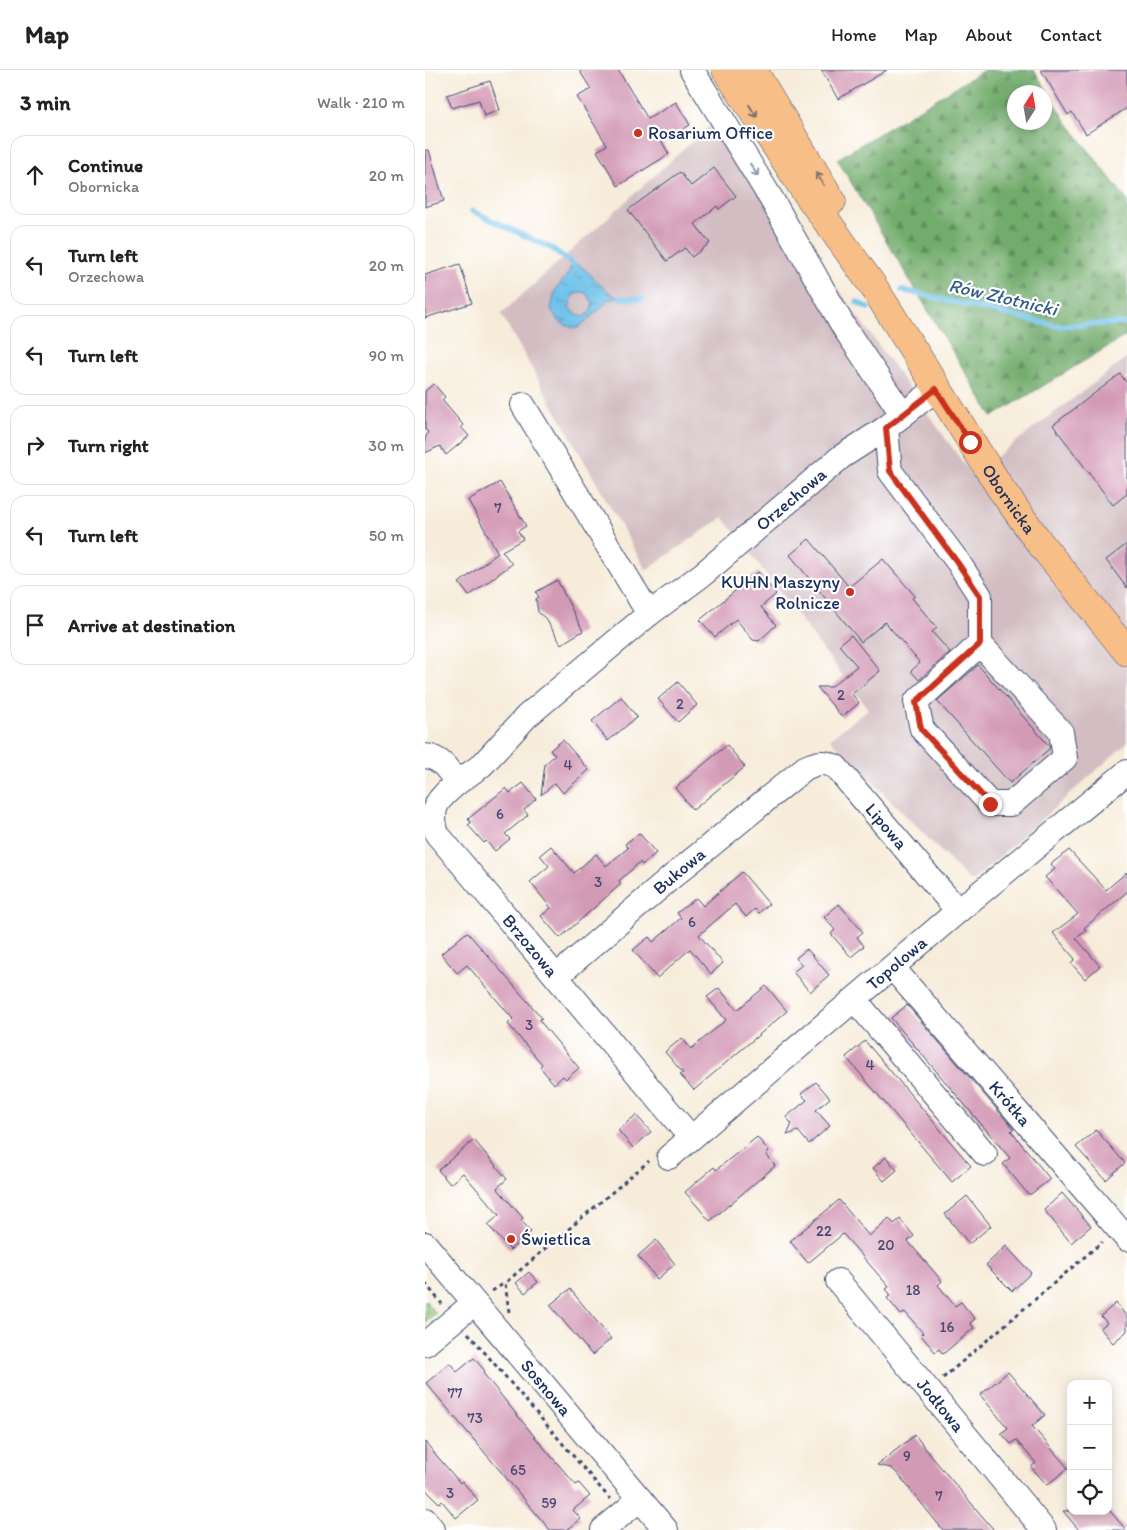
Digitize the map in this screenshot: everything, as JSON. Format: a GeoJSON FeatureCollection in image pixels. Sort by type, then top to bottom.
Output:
{"type":"FeatureCollection","features":[{"type":"Feature","properties":{"kind":"main road","name":"Obornicka"},"geometry":{"type":"LineString","coordinates":[[726,70],[803,188],[873,286],[936,389],[1001,489],[1039,542],[1127,652]]}},
{"type":"Feature","properties":{"kind":"main road","name":"Obornicka"},"geometry":{"type":"LineString","coordinates":[[753,70],[824,186],[873,286]]}},
{"type":"Feature","properties":{"kind":"street"},"geometry":{"type":"LineString","coordinates":[[692,70],[772,200],[895,421],[890,471],[980,596],[980,644],[1061,732],[1065,758],[1011,804],[990,804],[921,729],[916,702],[980,644]]}},
{"type":"Feature","properties":{"kind":"street"},"geometry":{"type":"LineString","coordinates":[[772,200],[803,188]]}},
{"type":"Feature","properties":{"kind":"street","name":"Orzechowa"},"geometry":{"type":"LineString","coordinates":[[457,783],[482,765],[527,716],[649,614],[703,574],[841,457],[895,421],[936,389]]}},
{"type":"Feature","properties":{"kind":"street"},"geometry":{"type":"LineString","coordinates":[[523,405],[649,614]]}},
{"type":"Feature","properties":{"kind":"street"},"geometry":{"type":"LineString","coordinates":[[425,756],[431,756],[443,764],[457,783]]}},
{"type":"Feature","properties":{"kind":"street","name":"Lipowa"},"geometry":{"type":"LineString","coordinates":[[805,768],[825,762],[836,768],[958,911]]}},
{"type":"Feature","properties":{"kind":"street","name":"Bukowa"},"geometry":{"type":"LineString","coordinates":[[557,976],[673,876],[805,768]]}},
{"type":"Feature","properties":{"kind":"street","name":"Topolowa"},"geometry":{"type":"LineString","coordinates":[[669,1157],[958,911],[1127,772]]}},
{"type":"Feature","properties":{"kind":"street","name":"Brzozowa"},"geometry":{"type":"LineString","coordinates":[[457,783],[442,796],[435,806],[434,821],[437,834],[691,1138]]}},
{"type":"Feature","properties":{"kind":"street","name":"Krótka"},"geometry":{"type":"LineString","coordinates":[[893,968],[1116,1240]]}},
{"type":"Feature","properties":{"kind":"street"},"geometry":{"type":"LineString","coordinates":[[855,1000],[985,1154]]}},
{"type":"Feature","properties":{"kind":"street","name":"Sosnowa"},"geometry":{"type":"LineString","coordinates":[[425,1244],[666,1530]]}},
{"type":"Feature","properties":{"kind":"street","name":"Jodłowa"},"geometry":{"type":"LineString","coordinates":[[838,1281],[927,1391],[1044,1530]]}},
{"type":"Feature","properties":{"kind":"street"},"geometry":{"type":"LineString","coordinates":[[425,1344],[475,1303]]}},
{"type":"Feature","properties":{"kind":"street"},"geometry":{"type":"LineString","coordinates":[[603,1530],[640,1499]]}},
{"type":"Feature","properties":{"kind":"street"},"geometry":{"type":"LineString","coordinates":[[425,1520],[433,1530]]}},
{"type":"Feature","properties":{"kind":"path"},"geometry":{"type":"LineString","coordinates":[[927,1391],[1116,1240]]}},
{"type":"Feature","properties":{"kind":"path"},"geometry":{"type":"LineString","coordinates":[[425,1283],[622,1514]]}},
{"type":"Feature","properties":{"kind":"shaded area"},"geometry":{"type":"Polygon","coordinates":[[[716,120],[972,475],[1127,358],[1127,743],[971,882],[830,739],[868,709],[723,517],[646,570],[501,314],[716,120]]]}},
{"type":"Feature","properties":{"kind":"green space"},"geometry":{"type":"Polygon","coordinates":[[[984,70],[1034,70],[1044,85],[1007,85],[1007,130],[1052,130],[1052,98],[1067,122],[1127,200],[1127,335],[992,417],[837,159],[984,70]]]}},
{"type":"Feature","properties":{"kind":"green space"},"geometry":{"type":"Polygon","coordinates":[[[425,1300],[436,1313],[425,1322],[425,1300]]]}},
{"type":"Feature","properties":{"kind":"water"},"geometry":{"type":"Polygon","coordinates":[[[577,264],[608,291],[620,298],[608,299],[601,308],[578,328],[561,323],[551,309],[555,291],[570,271],[570,268],[577,264]],[[580,292],[573,295],[569,307],[573,312],[584,317],[591,311],[593,303],[586,293],[580,292]]]}},
{"type":"Feature","properties":{"kind":"building","name":"Rosarium Office"},"geometry":{"type":"Polygon","coordinates":[[[579,70],[618,70],[648,119],[676,102],[690,125],[662,142],[669,154],[618,186],[597,151],[607,145],[577,97],[591,89],[579,70]]]}},
{"type":"Feature","properties":{"kind":"building"},"geometry":{"type":"Polygon","coordinates":[[[821,70],[887,70],[838,99],[821,70]]]}},
{"type":"Feature","properties":{"kind":"building"},"geometry":{"type":"Polygon","coordinates":[[[1041,70],[1127,70],[1127,108],[1086,134],[1072,112],[1068,115],[1052,88],[1052,85],[1050,85],[1041,70]]]}},
{"type":"Feature","properties":{"kind":"building"},"geometry":{"type":"Polygon","coordinates":[[[490,81],[500,110],[484,116],[479,100],[452,108],[447,95],[490,81]]]}},
{"type":"Feature","properties":{"kind":"building"},"geometry":{"type":"Polygon","coordinates":[[[425,150],[429,150],[444,201],[425,207],[425,150]]]}},
{"type":"Feature","properties":{"kind":"building"},"geometry":{"type":"Polygon","coordinates":[[[714,168],[736,196],[719,209],[717,206],[695,224],[710,243],[692,257],[685,248],[667,261],[628,210],[680,172],[691,186],[714,168]]]}},
{"type":"Feature","properties":{"kind":"building"},"geometry":{"type":"Polygon","coordinates":[[[460,264],[472,303],[425,318],[425,275],[460,264]]]}},
{"type":"Feature","properties":{"kind":"building"},"geometry":{"type":"Polygon","coordinates":[[[1120,374],[1127,383],[1127,494],[1113,505],[1053,425],[1120,374]]]}},
{"type":"Feature","properties":{"kind":"building"},"geometry":{"type":"Polygon","coordinates":[[[434,384],[445,397],[442,400],[463,425],[461,427],[469,436],[446,455],[440,446],[425,453],[425,439],[428,432],[425,429],[425,391],[434,384]]]}},
{"type":"Feature","properties":{"kind":"building"},"geometry":{"type":"Polygon","coordinates":[[[500,482],[526,526],[518,531],[523,539],[502,551],[512,564],[469,596],[459,583],[498,553],[468,500],[500,482]]]}},
{"type":"Feature","properties":{"kind":"building"},"geometry":{"type":"Polygon","coordinates":[[[809,539],[849,587],[883,559],[915,596],[912,598],[937,628],[932,632],[950,652],[919,680],[911,671],[920,663],[885,622],[861,642],[790,555],[809,539]]]}},
{"type":"Feature","properties":{"kind":"building"},"geometry":{"type":"Polygon","coordinates":[[[1127,544],[1127,588],[1106,560],[1127,544]]]}},
{"type":"Feature","properties":{"kind":"building"},"geometry":{"type":"Polygon","coordinates":[[[758,572],[776,594],[761,607],[776,625],[759,641],[753,640],[736,619],[715,637],[700,620],[758,572]]]}},
{"type":"Feature","properties":{"kind":"building"},"geometry":{"type":"Polygon","coordinates":[[[557,580],[583,631],[561,644],[546,619],[538,612],[536,599],[539,597],[536,592],[557,580]]]}},
{"type":"Feature","properties":{"kind":"building"},"geometry":{"type":"Polygon","coordinates":[[[851,635],[880,671],[852,694],[859,703],[842,717],[817,687],[831,687],[857,666],[839,645],[851,635]]]}},
{"type":"Feature","properties":{"kind":"building"},"geometry":{"type":"Polygon","coordinates":[[[978,665],[1050,748],[1010,783],[937,701],[978,665]]]}},
{"type":"Feature","properties":{"kind":"building"},"geometry":{"type":"Polygon","coordinates":[[[678,682],[697,705],[678,722],[658,699],[678,682]]]}},
{"type":"Feature","properties":{"kind":"building"},"geometry":{"type":"Polygon","coordinates":[[[621,697],[637,717],[608,741],[592,721],[621,697]]]}},
{"type":"Feature","properties":{"kind":"building"},"geometry":{"type":"Polygon","coordinates":[[[563,740],[589,770],[563,793],[555,783],[541,795],[545,764],[555,755],[550,750],[563,740]]]}},
{"type":"Feature","properties":{"kind":"building"},"geometry":{"type":"Polygon","coordinates":[[[727,745],[745,767],[693,810],[675,788],[727,745]]]}},
{"type":"Feature","properties":{"kind":"building"},"geometry":{"type":"Polygon","coordinates":[[[523,783],[536,799],[524,810],[528,815],[505,834],[510,839],[495,851],[486,841],[484,843],[468,825],[471,823],[468,819],[506,788],[510,793],[523,783]]]}},
{"type":"Feature","properties":{"kind":"building"},"geometry":{"type":"Polygon","coordinates":[[[639,833],[656,853],[642,865],[640,862],[619,881],[621,884],[560,938],[541,916],[551,908],[530,882],[549,866],[540,855],[551,846],[574,873],[596,854],[606,866],[628,848],[625,844],[639,833]]]}},
{"type":"Feature","properties":{"kind":"building"},"geometry":{"type":"Polygon","coordinates":[[[1069,850],[1106,890],[1127,872],[1127,892],[1084,928],[1086,931],[1076,938],[1100,966],[1085,979],[1071,963],[1075,959],[1053,933],[1078,914],[1045,877],[1055,869],[1051,864],[1069,850]]]}},
{"type":"Feature","properties":{"kind":"building"},"geometry":{"type":"Polygon","coordinates":[[[742,872],[769,904],[759,913],[755,909],[746,917],[735,904],[699,935],[723,963],[711,974],[690,949],[657,978],[633,950],[649,937],[653,942],[681,918],[677,913],[696,898],[703,906],[742,872]]]}},
{"type":"Feature","properties":{"kind":"building"},"geometry":{"type":"Polygon","coordinates":[[[839,904],[863,932],[857,937],[864,946],[851,957],[831,934],[835,930],[824,917],[839,904]]]}},
{"type":"Feature","properties":{"kind":"building"},"geometry":{"type":"Polygon","coordinates":[[[467,932],[542,1018],[539,1020],[579,1068],[566,1079],[563,1076],[554,1084],[540,1067],[542,1064],[508,1024],[513,1019],[467,965],[457,973],[441,954],[467,932]]]}},
{"type":"Feature","properties":{"kind":"building"},"geometry":{"type":"Polygon","coordinates":[[[807,949],[829,975],[810,992],[793,972],[802,965],[796,958],[807,949]]]}},
{"type":"Feature","properties":{"kind":"building"},"geometry":{"type":"Polygon","coordinates":[[[766,986],[787,1011],[694,1090],[680,1075],[683,1073],[665,1052],[682,1038],[691,1049],[726,1020],[707,997],[719,988],[737,1010],[766,986]]]}},
{"type":"Feature","properties":{"kind":"building"},"geometry":{"type":"Polygon","coordinates":[[[907,1005],[1014,1129],[1011,1131],[1050,1179],[1031,1194],[1028,1194],[1003,1164],[1010,1158],[891,1018],[907,1005]]]}},
{"type":"Feature","properties":{"kind":"building"},"geometry":{"type":"Polygon","coordinates":[[[865,1041],[971,1166],[952,1182],[846,1057],[865,1041]]]}},
{"type":"Feature","properties":{"kind":"building"},"geometry":{"type":"Polygon","coordinates":[[[816,1082],[830,1098],[816,1110],[830,1126],[809,1144],[798,1131],[787,1135],[792,1124],[786,1117],[807,1100],[801,1094],[816,1082]]]}},
{"type":"Feature","properties":{"kind":"building"},"geometry":{"type":"Polygon","coordinates":[[[636,1115],[651,1132],[633,1148],[618,1130],[636,1115]]]}},
{"type":"Feature","properties":{"kind":"building"},"geometry":{"type":"Polygon","coordinates":[[[1096,1130],[1125,1163],[1106,1180],[1076,1147],[1096,1130]]]}},
{"type":"Feature","properties":{"kind":"building"},"geometry":{"type":"Polygon","coordinates":[[[757,1137],[769,1151],[766,1154],[775,1166],[710,1221],[685,1192],[714,1167],[716,1170],[757,1137]]]}},
{"type":"Feature","properties":{"kind":"building"},"geometry":{"type":"Polygon","coordinates":[[[474,1140],[507,1179],[497,1188],[523,1218],[521,1220],[531,1232],[510,1250],[488,1225],[499,1215],[463,1173],[450,1184],[438,1170],[474,1140]]]}},
{"type":"Feature","properties":{"kind":"building"},"geometry":{"type":"Polygon","coordinates":[[[886,1157],[897,1170],[884,1181],[873,1168],[886,1157]]]}},
{"type":"Feature","properties":{"kind":"building"},"geometry":{"type":"Polygon","coordinates":[[[1062,1193],[1091,1226],[1071,1243],[1044,1210],[1062,1193]]]}},
{"type":"Feature","properties":{"kind":"building"},"geometry":{"type":"Polygon","coordinates":[[[967,1196],[991,1226],[969,1244],[945,1214],[967,1196]]]}},
{"type":"Feature","properties":{"kind":"building"},"geometry":{"type":"Polygon","coordinates":[[[839,1200],[869,1236],[889,1218],[894,1224],[900,1219],[914,1236],[908,1241],[942,1281],[938,1285],[955,1306],[961,1302],[975,1319],[970,1323],[974,1328],[943,1354],[939,1349],[935,1352],[921,1335],[923,1333],[905,1312],[901,1315],[887,1298],[891,1295],[886,1289],[889,1287],[843,1234],[808,1263],[790,1241],[839,1200]]]}},
{"type":"Feature","properties":{"kind":"building"},"geometry":{"type":"Polygon","coordinates":[[[656,1240],[675,1264],[657,1279],[638,1256],[656,1240]]]}},
{"type":"Feature","properties":{"kind":"building"},"geometry":{"type":"Polygon","coordinates":[[[1006,1246],[1031,1273],[1012,1291],[986,1265],[1006,1246]]]}},
{"type":"Feature","properties":{"kind":"building"},"geometry":{"type":"Polygon","coordinates":[[[529,1272],[538,1282],[525,1293],[516,1283],[529,1272]]]}},
{"type":"Feature","properties":{"kind":"building"},"geometry":{"type":"Polygon","coordinates":[[[570,1289],[611,1339],[592,1355],[550,1305],[570,1289]]]}},
{"type":"Feature","properties":{"kind":"building"},"geometry":{"type":"Polygon","coordinates":[[[1116,1303],[1127,1317],[1127,1331],[1113,1343],[1100,1328],[1107,1323],[1101,1316],[1116,1303]]]}},
{"type":"Feature","properties":{"kind":"building"},"geometry":{"type":"Polygon","coordinates":[[[474,1358],[485,1371],[483,1373],[539,1442],[576,1485],[579,1483],[590,1496],[573,1510],[581,1519],[567,1530],[550,1530],[426,1383],[450,1363],[457,1372],[474,1358]]]}},
{"type":"Feature","properties":{"kind":"building"},"geometry":{"type":"Polygon","coordinates":[[[1008,1372],[1045,1415],[1032,1426],[1067,1469],[1047,1485],[1031,1467],[1036,1463],[1016,1440],[1011,1444],[1001,1433],[1008,1428],[980,1395],[1008,1372]]]}},
{"type":"Feature","properties":{"kind":"building"},"geometry":{"type":"Polygon","coordinates":[[[915,1435],[994,1530],[943,1530],[897,1473],[891,1468],[877,1465],[915,1435]]]}},
{"type":"Feature","properties":{"kind":"building"},"geometry":{"type":"Polygon","coordinates":[[[425,1442],[460,1483],[462,1481],[478,1500],[456,1518],[442,1501],[439,1503],[425,1489],[425,1442]]]}},
{"type":"Feature","properties":{"kind":"building"},"geometry":{"type":"Polygon","coordinates":[[[1063,1511],[1067,1511],[1067,1515],[1112,1515],[1112,1513],[1126,1530],[1079,1530],[1063,1511]]]}},
{"type":"Feature","properties":{"kind":"waterway","name":"Rów Złotnicki"},"geometry":{"type":"LineString","coordinates":[[472,211],[553,249],[574,265]]}},
{"type":"Feature","properties":{"kind":"waterway","name":"Rów Złotnicki"},"geometry":{"type":"LineString","coordinates":[[902,290],[1058,326],[1127,323]]}},
{"type":"Feature","properties":{"kind":"waterway","name":"Rów Złotnicki"},"geometry":{"type":"LineString","coordinates":[[620,298],[643,299]]}},
{"type":"Feature","properties":{"kind":"waterway","name":"Rów Złotnicki"},"geometry":{"type":"LineString","coordinates":[[857,302],[868,308]]}},
{"type":"Feature","properties":{"kind":"place","name":"Rosarium Office"},"geometry":{"type":"Point","coordinates":[638,133]}},
{"type":"Feature","properties":{"kind":"place","name":"KUHN Maszyny Rolnicze"},"geometry":{"type":"Point","coordinates":[850,592]}},
{"type":"Feature","properties":{"kind":"place","name":"Świetlica"},"geometry":{"type":"Point","coordinates":[511,1239]}},
{"type":"Feature","properties":{"kind":"route"},"geometry":{"type":"LineString","coordinates":[[970,442],[936,389],[886,428],[890,471],[980,596],[980,644],[916,702],[921,729],[990,804]]}}]}
